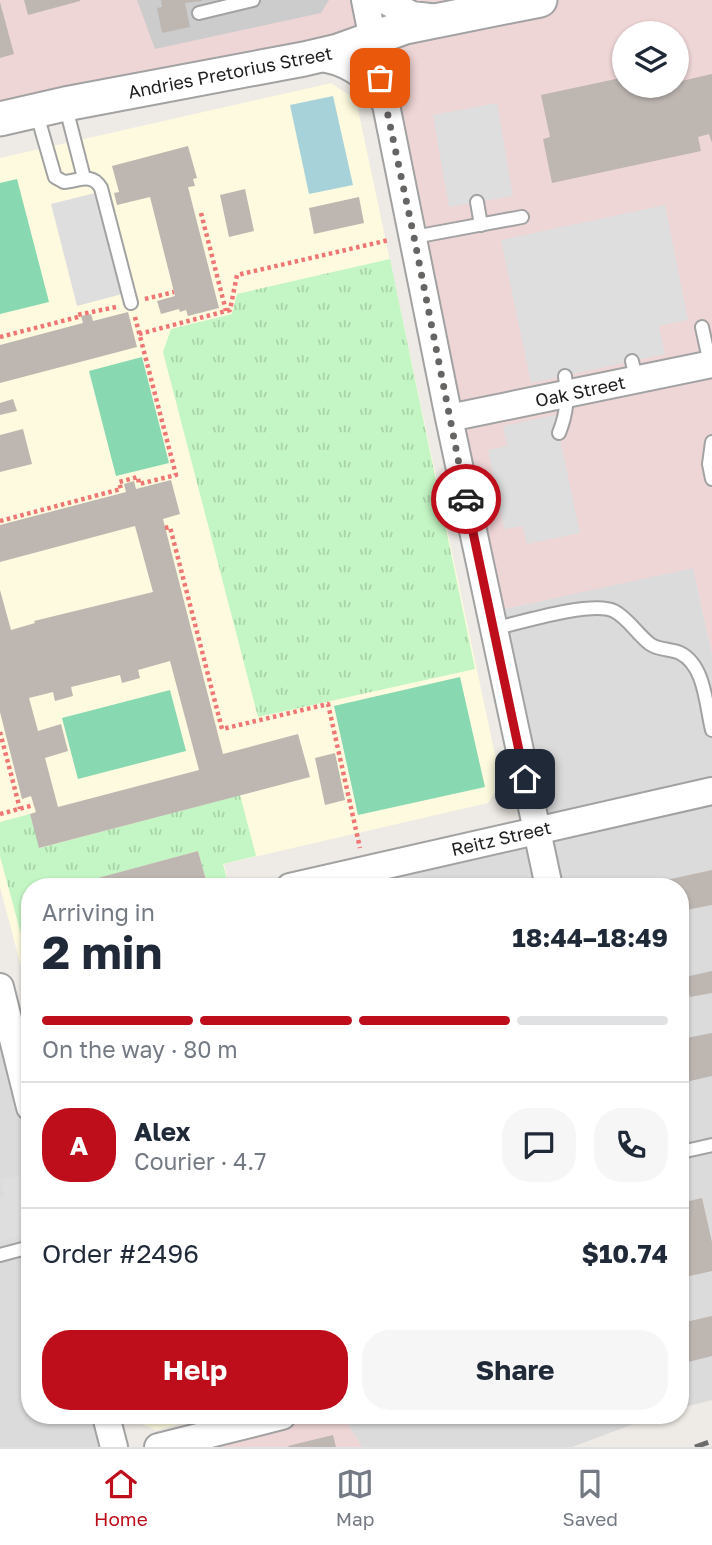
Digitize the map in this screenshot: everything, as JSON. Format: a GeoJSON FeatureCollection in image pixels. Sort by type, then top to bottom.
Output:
{"type":"FeatureCollection","features":[{"type":"Feature","properties":{"kind":"street"},"geometry":{"type":"LineString","coordinates":[[365,0],[449,418],[547,878]]}},
{"type":"Feature","properties":{"kind":"street"},"geometry":{"type":"LineString","coordinates":[[384,0],[412,15],[444,18]]}},
{"type":"Feature","properties":{"kind":"street","name":"Andries Pretorius Street"},"geometry":{"type":"LineString","coordinates":[[0,119],[313,57],[405,27],[540,0]]}},
{"type":"Feature","properties":{"kind":"street"},"geometry":{"type":"LineString","coordinates":[[313,57],[326,58],[352,68],[372,84],[385,104]]}},
{"type":"Feature","properties":{"kind":"street","name":"Oak Street"},"geometry":{"type":"LineString","coordinates":[[449,418],[566,385],[634,370],[711,364]]}},
{"type":"Feature","properties":{"kind":"street","name":"Reitz Street"},"geometry":{"type":"LineString","coordinates":[[330,878],[712,791]]}},
{"type":"Feature","properties":{"kind":"street"},"geometry":{"type":"LineString","coordinates":[[0,987],[21,1071]]}},
{"type":"Feature","properties":{"kind":"street"},"geometry":{"type":"LineString","coordinates":[[108,1424],[114,1447]]}},
{"type":"Feature","properties":{"kind":"street"},"geometry":{"type":"LineString","coordinates":[[158,1447],[250,1424]]}},
{"type":"Feature","properties":{"kind":"lane"},"geometry":{"type":"LineString","coordinates":[[200,13],[253,0]]}},
{"type":"Feature","properties":{"kind":"lane"},"geometry":{"type":"LineString","coordinates":[[50,107],[84,178]]}},
{"type":"Feature","properties":{"kind":"lane"},"geometry":{"type":"LineString","coordinates":[[50,107],[55,177],[64,182],[84,178],[95,180],[102,188],[131,303]]}},
{"type":"Feature","properties":{"kind":"lane"},"geometry":{"type":"LineString","coordinates":[[477,202],[481,225]]}},
{"type":"Feature","properties":{"kind":"lane"},"geometry":{"type":"LineString","coordinates":[[414,236],[522,217]]}},
{"type":"Feature","properties":{"kind":"lane"},"geometry":{"type":"LineString","coordinates":[[702,327],[711,364]]}},
{"type":"Feature","properties":{"kind":"lane"},"geometry":{"type":"LineString","coordinates":[[559,433],[565,415],[566,385]]}},
{"type":"Feature","properties":{"kind":"lane"},"geometry":{"type":"LineString","coordinates":[[712,442],[709,464],[712,479]]}},
{"type":"Feature","properties":{"kind":"lane"},"geometry":{"type":"LineString","coordinates":[[493,629],[578,609],[614,610],[652,646],[678,652],[690,658],[701,683],[712,730]]}},
{"type":"Feature","properties":{"kind":"lane"},"geometry":{"type":"LineString","coordinates":[[689,1150],[712,1145]]}},
{"type":"Feature","properties":{"kind":"lane"},"geometry":{"type":"LineString","coordinates":[[0,1255],[21,1249]]}},
{"type":"Feature","properties":{"kind":"path"},"geometry":{"type":"LineString","coordinates":[[201,213],[226,311]]}},
{"type":"Feature","properties":{"kind":"path"},"geometry":{"type":"LineString","coordinates":[[139,334],[230,310],[237,275],[414,236]]}},
{"type":"Feature","properties":{"kind":"path"},"geometry":{"type":"LineString","coordinates":[[0,338],[78,317],[77,315],[174,292]]}},
{"type":"Feature","properties":{"kind":"path"},"geometry":{"type":"LineString","coordinates":[[0,522],[121,489],[119,482],[138,477],[139,485],[176,475],[131,303]]}},
{"type":"Feature","properties":{"kind":"path"},"geometry":{"type":"LineString","coordinates":[[165,528],[170,527],[222,729],[328,704],[365,870]]}},
{"type":"Feature","properties":{"kind":"path"},"geometry":{"type":"LineString","coordinates":[[0,732],[20,809]]}},
{"type":"Feature","properties":{"kind":"path"},"geometry":{"type":"LineString","coordinates":[[0,814],[34,806]]}},
{"type":"Feature","properties":{"kind":"shaded area"},"geometry":{"type":"Polygon","coordinates":[[[0,0],[712,0],[712,654],[693,568],[491,612],[373,37],[0,117],[0,0]]]}},
{"type":"Feature","properties":{"kind":"shaded area"},"geometry":{"type":"Polygon","coordinates":[[[137,0],[329,0],[321,13],[155,49],[137,0]]]}},
{"type":"Feature","properties":{"kind":"shaded area"},"geometry":{"type":"Polygon","coordinates":[[[331,83],[356,100],[501,783],[488,803],[224,864],[227,878],[21,878],[21,967],[0,887],[0,158],[331,83]]]}},
{"type":"Feature","properties":{"kind":"shaded area"},"geometry":{"type":"Polygon","coordinates":[[[497,103],[513,196],[449,207],[433,115],[497,103]]]}},
{"type":"Feature","properties":{"kind":"shaded area"},"geometry":{"type":"Polygon","coordinates":[[[95,193],[122,294],[77,306],[51,204],[95,193]]]}},
{"type":"Feature","properties":{"kind":"shaded area"},"geometry":{"type":"Polygon","coordinates":[[[665,205],[688,320],[659,326],[665,354],[531,383],[501,240],[665,205]]]}},
{"type":"Feature","properties":{"kind":"shaded area"},"geometry":{"type":"Polygon","coordinates":[[[555,415],[580,533],[527,544],[523,526],[504,529],[488,450],[507,446],[503,426],[555,415]]]}},
{"type":"Feature","properties":{"kind":"shaded area"},"geometry":{"type":"Polygon","coordinates":[[[693,567],[712,654],[712,1400],[689,1406],[689,878],[327,878],[537,829],[491,612],[693,567]]]}},
{"type":"Feature","properties":{"kind":"shaded area"},"geometry":{"type":"Polygon","coordinates":[[[0,996],[21,1078],[21,1424],[109,1424],[115,1447],[0,1447],[0,996]]]}},
{"type":"Feature","properties":{"kind":"shaded area"},"geometry":{"type":"Polygon","coordinates":[[[21,1175],[21,1236],[0,1242],[0,1198],[4,1197],[0,1180],[21,1175]]]}},
{"type":"Feature","properties":{"kind":"shaded area"},"geometry":{"type":"Polygon","coordinates":[[[142,1424],[180,1424],[156,1430],[142,1424]]]}},
{"type":"Feature","properties":{"kind":"shaded area"},"geometry":{"type":"Polygon","coordinates":[[[266,1424],[348,1424],[362,1447],[184,1447],[266,1424]]]}},
{"type":"Feature","properties":{"kind":"shaded area"},"geometry":{"type":"Polygon","coordinates":[[[348,1424],[634,1424],[572,1447],[362,1447],[348,1424]]]}},
{"type":"Feature","properties":{"kind":"green space"},"geometry":{"type":"Polygon","coordinates":[[[17,179],[49,302],[0,314],[0,183],[17,179]]]}},
{"type":"Feature","properties":{"kind":"green space"},"geometry":{"type":"Polygon","coordinates":[[[390,259],[475,669],[258,717],[163,352],[171,329],[232,314],[237,294],[390,259]]]}},
{"type":"Feature","properties":{"kind":"green space"},"geometry":{"type":"Polygon","coordinates":[[[142,357],[169,463],[116,476],[89,371],[142,357]]]}},
{"type":"Feature","properties":{"kind":"green space"},"geometry":{"type":"Polygon","coordinates":[[[460,677],[485,787],[358,815],[334,706],[460,677]]]}},
{"type":"Feature","properties":{"kind":"green space"},"geometry":{"type":"Polygon","coordinates":[[[170,690],[186,751],[78,779],[62,718],[170,690]]]}},
{"type":"Feature","properties":{"kind":"green space"},"geometry":{"type":"Polygon","coordinates":[[[240,795],[256,856],[223,864],[227,878],[206,878],[198,851],[98,878],[21,878],[21,934],[0,856],[0,822],[30,814],[40,848],[240,795]]]}},
{"type":"Feature","properties":{"kind":"water"},"geometry":{"type":"Polygon","coordinates":[[[333,96],[353,185],[309,194],[290,105],[333,96]]]}},
{"type":"Feature","properties":{"kind":"building"},"geometry":{"type":"Polygon","coordinates":[[[24,0],[80,0],[80,1],[28,15],[24,0]]]}},
{"type":"Feature","properties":{"kind":"building"},"geometry":{"type":"Polygon","coordinates":[[[161,0],[202,1],[185,3],[190,27],[162,33],[157,8],[162,7],[161,0]]]}},
{"type":"Feature","properties":{"kind":"building"},"geometry":{"type":"Polygon","coordinates":[[[0,2],[14,54],[0,58],[0,2]]]}},
{"type":"Feature","properties":{"kind":"building"},"geometry":{"type":"Polygon","coordinates":[[[712,74],[712,143],[709,134],[698,137],[701,151],[552,183],[543,139],[550,137],[541,95],[612,80],[612,98],[689,98],[689,79],[712,74]]]}},
{"type":"Feature","properties":{"kind":"building"},"geometry":{"type":"Polygon","coordinates":[[[188,146],[197,178],[193,179],[195,186],[188,187],[219,308],[188,316],[186,310],[180,312],[179,309],[161,314],[157,301],[175,296],[150,197],[117,205],[114,193],[119,192],[112,166],[188,146]]]}},
{"type":"Feature","properties":{"kind":"building"},"geometry":{"type":"Polygon","coordinates":[[[245,189],[254,231],[229,237],[220,195],[245,189]]]}},
{"type":"Feature","properties":{"kind":"building"},"geometry":{"type":"Polygon","coordinates":[[[359,197],[364,223],[314,234],[309,208],[359,197]]]}},
{"type":"Feature","properties":{"kind":"building"},"geometry":{"type":"Polygon","coordinates":[[[128,312],[137,347],[0,383],[0,345],[83,323],[81,316],[91,314],[93,321],[128,312]]]}},
{"type":"Feature","properties":{"kind":"building"},"geometry":{"type":"Polygon","coordinates":[[[13,399],[17,411],[0,415],[0,403],[13,399]]]}},
{"type":"Feature","properties":{"kind":"building"},"geometry":{"type":"Polygon","coordinates":[[[23,429],[32,464],[0,472],[0,435],[23,429]]]}},
{"type":"Feature","properties":{"kind":"building"},"geometry":{"type":"Polygon","coordinates":[[[171,480],[180,514],[163,519],[223,754],[298,734],[310,777],[39,848],[30,814],[36,812],[31,796],[22,799],[0,712],[0,590],[11,630],[35,623],[34,621],[153,592],[135,526],[0,562],[0,525],[126,492],[124,484],[134,481],[136,489],[171,480]],[[170,661],[138,670],[140,678],[122,683],[120,675],[71,687],[73,696],[55,701],[53,692],[29,698],[38,731],[61,724],[68,751],[45,758],[58,807],[199,770],[170,661]]]}},
{"type":"Feature","properties":{"kind":"building"},"geometry":{"type":"Polygon","coordinates":[[[335,753],[345,800],[325,805],[315,758],[335,753]]]}},
{"type":"Feature","properties":{"kind":"building"},"geometry":{"type":"Polygon","coordinates":[[[198,851],[206,878],[98,878],[198,851]]]}},
{"type":"Feature","properties":{"kind":"building"},"geometry":{"type":"Polygon","coordinates":[[[712,870],[712,905],[689,909],[689,878],[675,878],[712,870]]]}},
{"type":"Feature","properties":{"kind":"building"},"geometry":{"type":"Polygon","coordinates":[[[712,971],[712,993],[690,997],[689,976],[712,971]]]}},
{"type":"Feature","properties":{"kind":"building"},"geometry":{"type":"Polygon","coordinates":[[[712,1033],[712,1076],[689,1081],[689,1037],[712,1033]]]}},
{"type":"Feature","properties":{"kind":"building"},"geometry":{"type":"Polygon","coordinates":[[[702,1198],[712,1242],[712,1271],[689,1276],[689,1201],[702,1198]]]}},
{"type":"Feature","properties":{"kind":"building"},"geometry":{"type":"Polygon","coordinates":[[[712,1316],[712,1356],[689,1362],[689,1321],[712,1316]]]}},
{"type":"Feature","properties":{"kind":"building"},"geometry":{"type":"Polygon","coordinates":[[[333,1435],[336,1447],[288,1446],[333,1435]]]}},
{"type":"Feature","properties":{"kind":"railway"},"geometry":{"type":"LineString","coordinates":[[695,1447],[712,1441]]}},
{"type":"Feature","properties":{"kind":"way so far"},"geometry":{"type":"LineString","coordinates":[[380,78],[466,499]]}},
{"type":"Feature","properties":{"kind":"route"},"geometry":{"type":"LineString","coordinates":[[466,499],[525,779]]}}]}
